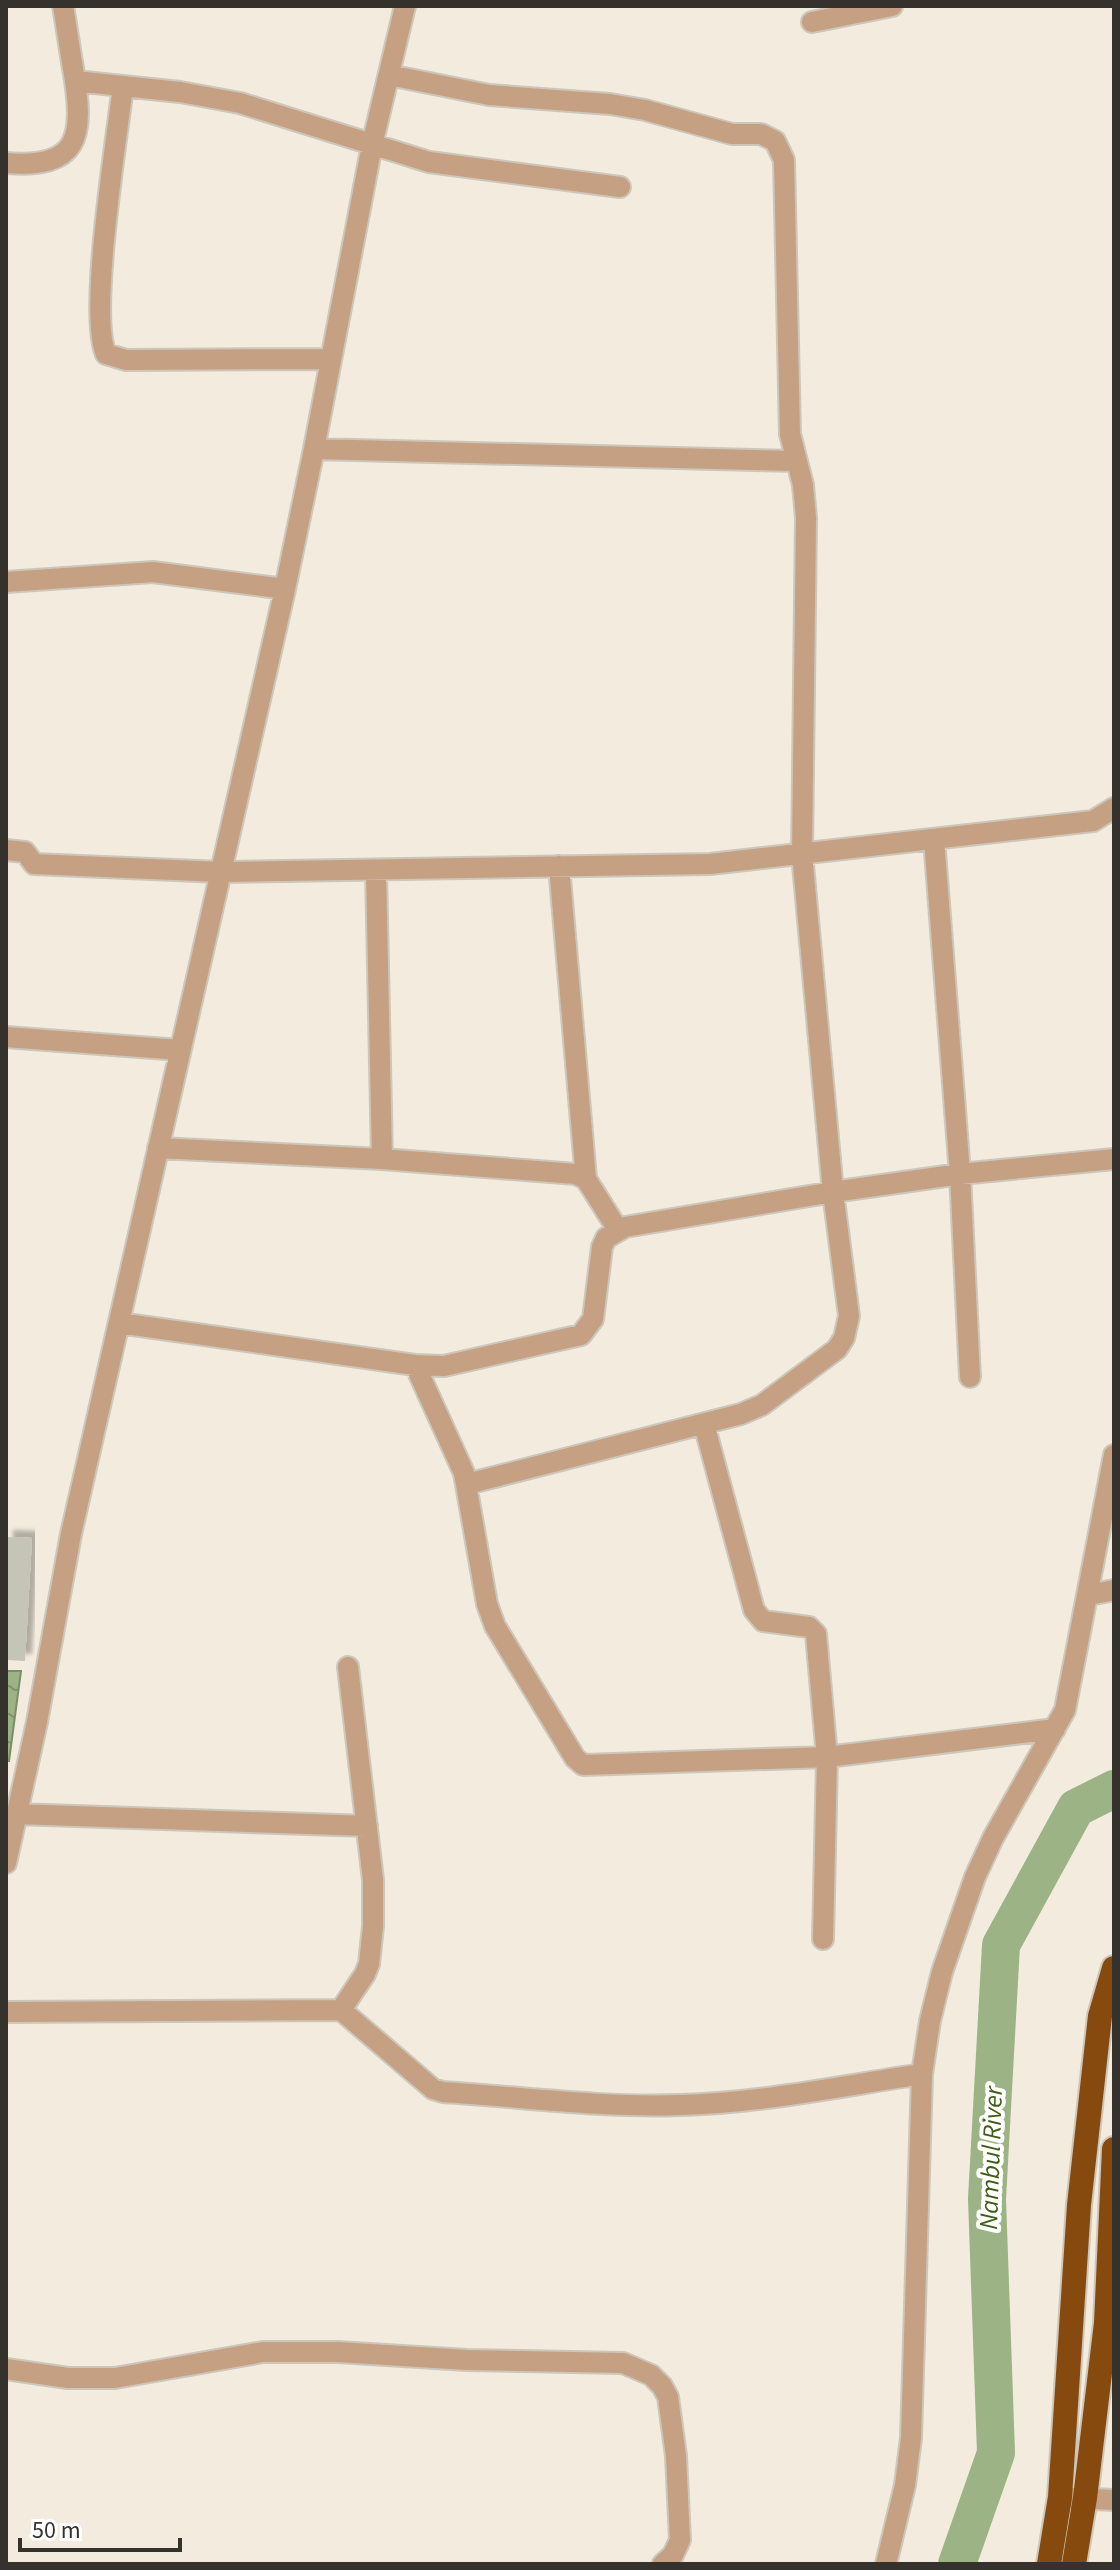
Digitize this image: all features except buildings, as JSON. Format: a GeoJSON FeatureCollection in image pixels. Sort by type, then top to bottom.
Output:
{"type":"FeatureCollection","features":[{"type":"Feature","properties":{"kind":"highway"},"geometry":{"type":"LineString","coordinates":[[1049,2564],[1060,2497],[1079,2205],[1100,2016],[1114,1968]]}},
{"type":"Feature","properties":{"kind":"highway"},"geometry":{"type":"LineString","coordinates":[[1074,2564],[1106,2323],[1114,2149]]}},
{"type":"Feature","properties":{"kind":"street"},"geometry":{"type":"LineString","coordinates":[[6,163],[45,163],[61,155],[72,144],[79,128],[63,6]]}},
{"type":"Feature","properties":{"kind":"street"},"geometry":{"type":"LineString","coordinates":[[6,1863],[37,1722],[71,1534],[285,589],[372,145],[405,6]]}},
{"type":"Feature","properties":{"kind":"street"},"geometry":{"type":"LineString","coordinates":[[812,22],[892,6]]}},
{"type":"Feature","properties":{"kind":"street"},"geometry":{"type":"LineString","coordinates":[[389,75],[489,95],[610,104],[645,110],[732,134],[761,134],[775,141],[784,160],[790,434],[803,485],[806,518],[802,854],[833,1192],[849,1316],[844,1338],[837,1349],[762,1405],[704,1424],[467,1484]]}},
{"type":"Feature","properties":{"kind":"street"},"geometry":{"type":"LineString","coordinates":[[75,81],[180,92],[240,103],[429,162],[620,187]]}},
{"type":"Feature","properties":{"kind":"street"},"geometry":{"type":"LineString","coordinates":[[123,86],[101,288],[102,343],[106,354],[126,360],[330,359]]}},
{"type":"Feature","properties":{"kind":"street"},"geometry":{"type":"LineString","coordinates":[[314,449],[796,461]]}},
{"type":"Feature","properties":{"kind":"street"},"geometry":{"type":"LineString","coordinates":[[6,582],[153,572],[285,589]]}},
{"type":"Feature","properties":{"kind":"street"},"geometry":{"type":"LineString","coordinates":[[6,850],[25,852],[34,864],[221,872],[710,864],[1093,821],[1114,808]]}},
{"type":"Feature","properties":{"kind":"street"},"geometry":{"type":"LineString","coordinates":[[934,839],[960,1174],[970,1377]]}},
{"type":"Feature","properties":{"kind":"street"},"geometry":{"type":"LineString","coordinates":[[559,866],[586,1179],[618,1230]]}},
{"type":"Feature","properties":{"kind":"street"},"geometry":{"type":"LineString","coordinates":[[376,870],[382,1159]]}},
{"type":"Feature","properties":{"kind":"street"},"geometry":{"type":"LineString","coordinates":[[6,1037],[180,1050]]}},
{"type":"Feature","properties":{"kind":"street"},"geometry":{"type":"LineString","coordinates":[[158,1148],[382,1159],[576,1174],[586,1179]]}},
{"type":"Feature","properties":{"kind":"street"},"geometry":{"type":"LineString","coordinates":[[119,1323],[415,1365],[444,1366],[581,1335],[593,1319],[602,1247],[606,1238],[625,1227],[960,1174],[1114,1159]]}},
{"type":"Feature","properties":{"kind":"street"},"geometry":{"type":"LineString","coordinates":[[415,1365],[467,1484],[487,1604],[495,1626],[575,1758],[583,1765],[827,1757],[1055,1729]]}},
{"type":"Feature","properties":{"kind":"street"},"geometry":{"type":"LineString","coordinates":[[704,1424],[754,1610],[763,1621],[809,1627],[816,1634],[827,1757],[823,1939]]}},
{"type":"Feature","properties":{"kind":"street"},"geometry":{"type":"LineString","coordinates":[[886,2564],[905,2485],[911,2438],[922,2074],[930,2021],[942,1972],[975,1877],[993,1838],[1065,1710],[1114,1455]]}},
{"type":"Feature","properties":{"kind":"street"},"geometry":{"type":"LineString","coordinates":[[1089,1595],[1114,1590]]}},
{"type":"Feature","properties":{"kind":"street"},"geometry":{"type":"LineString","coordinates":[[341,2010],[365,1974],[373,1952],[373,1880],[348,1667]]}},
{"type":"Feature","properties":{"kind":"street"},"geometry":{"type":"LineString","coordinates":[[17,1814],[367,1826]]}},
{"type":"Feature","properties":{"kind":"street"},"geometry":{"type":"LineString","coordinates":[[6,2012],[341,2010],[422,2081],[443,2092],[635,2105],[727,2102],[922,2074]]}},
{"type":"Feature","properties":{"kind":"street"},"geometry":{"type":"LineString","coordinates":[[6,2369],[68,2378],[115,2378],[263,2352],[623,2363],[651,2375],[668,2397],[676,2456],[680,2540],[673,2555],[663,2564]]}},
{"type":"Feature","properties":{"kind":"street"},"geometry":{"type":"LineString","coordinates":[[1060,2497],[1114,2500]]}},
{"type":"Feature","properties":{"kind":"water"},"geometry":{"type":"Polygon","coordinates":[[[6,1671],[21,1671],[9,1761],[6,1761],[6,1671]]]}},
{"type":"Feature","properties":{"kind":"waterway","name":"Nambul River"},"geometry":{"type":"LineString","coordinates":[[957,2564],[996,2453],[987,2199],[1001,1945],[1076,1808],[1114,1789]]}}]}
